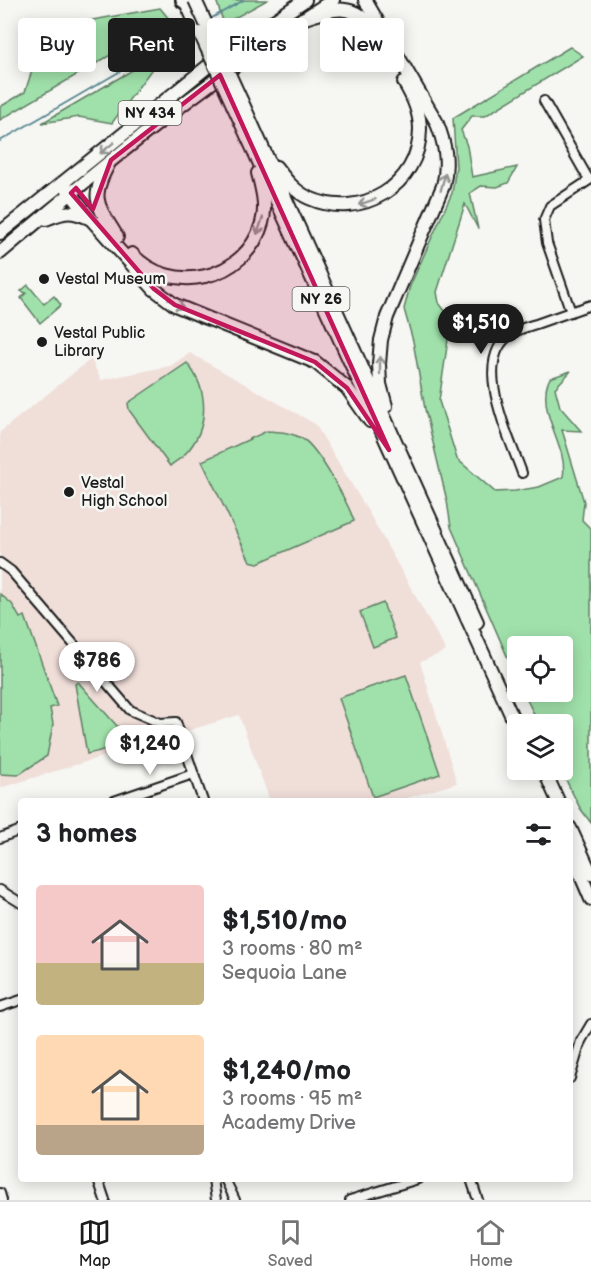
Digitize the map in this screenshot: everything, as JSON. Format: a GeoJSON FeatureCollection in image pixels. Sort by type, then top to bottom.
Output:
{"type":"FeatureCollection","features":[{"type":"Feature","properties":{"kind":"main road","name":"NY 26"},"geometry":{"type":"LineString","coordinates":[[187,0],[257,147],[511,714]]}},
{"type":"Feature","properties":{"kind":"main road","name":"NY 434"},"geometry":{"type":"LineString","coordinates":[[0,253],[34,224],[70,186],[217,59],[305,0]]}},
{"type":"Feature","properties":{"kind":"main road","name":"NY 434"},"geometry":{"type":"LineString","coordinates":[[304,18],[333,0]]}},
{"type":"Feature","properties":{"kind":"main road"},"geometry":{"type":"LineString","coordinates":[[355,0],[369,7],[436,121],[444,139],[446,154],[447,168],[443,186],[387,317],[381,340],[380,384],[392,446]]}},
{"type":"Feature","properties":{"kind":"main road"},"geometry":{"type":"LineString","coordinates":[[305,18],[341,8],[369,7]]}},
{"type":"Feature","properties":{"kind":"main road"},"geometry":{"type":"LineString","coordinates":[[257,147],[292,186],[308,198],[326,205],[364,204],[381,197],[404,177],[417,150],[420,123],[409,90],[369,7]]}},
{"type":"Feature","properties":{"kind":"main road","name":"NY 434"},"geometry":{"type":"LineString","coordinates":[[0,233],[111,160],[224,72]]}},
{"type":"Feature","properties":{"kind":"main road"},"geometry":{"type":"LineString","coordinates":[[70,186],[139,261],[152,271],[171,278],[191,279],[211,275],[234,264],[248,250],[258,234],[264,215],[264,201],[257,147]]}},
{"type":"Feature","properties":{"kind":"main road"},"geometry":{"type":"LineString","coordinates":[[111,160],[98,183],[97,191],[98,202],[117,237]]}},
{"type":"Feature","properties":{"kind":"main road"},"geometry":{"type":"LineString","coordinates":[[70,186],[90,218],[154,289],[175,305],[315,362],[347,388],[392,446]]}},
{"type":"Feature","properties":{"kind":"main road"},"geometry":{"type":"LineString","coordinates":[[34,224],[61,213],[71,212],[90,218]]}},
{"type":"Feature","properties":{"kind":"main road","name":"NY 26"},"geometry":{"type":"LineString","coordinates":[[392,446],[518,714]]}},
{"type":"Feature","properties":{"kind":"main road"},"geometry":{"type":"LineString","coordinates":[[540,780],[548,798]]}},
{"type":"Feature","properties":{"kind":"main road"},"geometry":{"type":"LineString","coordinates":[[549,780],[557,798]]}},
{"type":"Feature","properties":{"kind":"main road"},"geometry":{"type":"LineString","coordinates":[[573,835],[591,874]]}},
{"type":"Feature","properties":{"kind":"main road"},"geometry":{"type":"LineString","coordinates":[[573,857],[591,899]]}},
{"type":"Feature","properties":{"kind":"street"},"geometry":{"type":"LineString","coordinates":[[544,101],[590,180],[555,202],[547,211],[544,220],[549,248],[571,312]]}},
{"type":"Feature","properties":{"kind":"street"},"geometry":{"type":"LineString","coordinates":[[522,473],[494,392],[493,361],[501,343],[513,332],[591,305]]}},
{"type":"Feature","properties":{"kind":"street"},"geometry":{"type":"LineString","coordinates":[[0,563],[11,571],[130,710],[160,723],[176,722],[202,798]]}},
{"type":"Feature","properties":{"kind":"street"},"geometry":{"type":"LineString","coordinates":[[123,798],[194,774]]}},
{"type":"Feature","properties":{"kind":"street"},"geometry":{"type":"LineString","coordinates":[[0,838],[18,831]]}},
{"type":"Feature","properties":{"kind":"street"},"geometry":{"type":"LineString","coordinates":[[0,890],[18,901]]}},
{"type":"Feature","properties":{"kind":"street"},"geometry":{"type":"LineString","coordinates":[[0,1006],[18,1001]]}},
{"type":"Feature","properties":{"kind":"street"},"geometry":{"type":"LineString","coordinates":[[573,1068],[581,1041],[591,1024]]}},
{"type":"Feature","properties":{"kind":"street"},"geometry":{"type":"LineString","coordinates":[[99,1182],[105,1200]]}},
{"type":"Feature","properties":{"kind":"street"},"geometry":{"type":"LineString","coordinates":[[213,1182],[216,1200]]}},
{"type":"Feature","properties":{"kind":"street"},"geometry":{"type":"LineString","coordinates":[[226,1182],[235,1200]]}},
{"type":"Feature","properties":{"kind":"street"},"geometry":{"type":"LineString","coordinates":[[350,1200],[408,1182]]}},
{"type":"Feature","properties":{"kind":"street"},"geometry":{"type":"LineString","coordinates":[[472,1182],[478,1200]]}},
{"type":"Feature","properties":{"kind":"street"},"geometry":{"type":"LineString","coordinates":[[0,1193],[2,1200]]}},
{"type":"Feature","properties":{"kind":"highlighted area"},"geometry":{"type":"Polygon","coordinates":[[[220,75],[389,450],[347,388],[315,362],[175,305],[154,289],[71,193],[76,188],[93,209],[111,160],[220,75]]]}},
{"type":"Feature","properties":{"kind":"shaded area"},"geometry":{"type":"Polygon","coordinates":[[[190,353],[315,424],[369,513],[446,651],[420,662],[457,783],[407,798],[269,798],[239,715],[0,788],[0,432],[91,359],[101,380],[170,366],[190,353]]]}},
{"type":"Feature","properties":{"kind":"green space"},"geometry":{"type":"Polygon","coordinates":[[[216,0],[267,0],[235,18],[222,18],[216,0]]]}},
{"type":"Feature","properties":{"kind":"green space"},"geometry":{"type":"Polygon","coordinates":[[[160,8],[168,18],[108,18],[108,56],[96,64],[96,19],[160,8]]]}},
{"type":"Feature","properties":{"kind":"green space"},"geometry":{"type":"Polygon","coordinates":[[[570,47],[583,56],[485,116],[472,116],[461,130],[467,146],[472,177],[517,167],[508,183],[497,187],[481,186],[470,193],[478,229],[465,204],[437,292],[439,303],[451,319],[439,401],[457,459],[495,492],[539,487],[563,477],[564,466],[548,414],[546,390],[550,378],[571,371],[555,388],[560,407],[581,431],[562,430],[584,502],[582,520],[591,529],[591,823],[580,808],[566,780],[573,780],[573,714],[534,714],[528,702],[573,702],[573,636],[507,636],[507,656],[451,527],[425,409],[413,341],[404,309],[410,286],[452,193],[456,167],[453,118],[570,47]]]}},
{"type":"Feature","properties":{"kind":"green space"},"geometry":{"type":"Polygon","coordinates":[[[32,72],[82,72],[0,120],[0,107],[25,92],[32,72]]]}},
{"type":"Feature","properties":{"kind":"green space"},"geometry":{"type":"Polygon","coordinates":[[[129,72],[150,72],[112,123],[79,117],[42,123],[129,72]]]}},
{"type":"Feature","properties":{"kind":"green space"},"geometry":{"type":"Polygon","coordinates":[[[28,285],[44,304],[54,296],[61,305],[40,323],[21,298],[26,293],[21,291],[28,285]]]}},
{"type":"Feature","properties":{"kind":"green space"},"geometry":{"type":"Polygon","coordinates":[[[187,363],[199,385],[204,409],[199,433],[193,444],[170,466],[129,410],[128,403],[187,363]]]}},
{"type":"Feature","properties":{"kind":"green space"},"geometry":{"type":"Polygon","coordinates":[[[267,431],[294,435],[309,444],[332,477],[354,521],[258,563],[250,561],[202,461],[267,431]]]}},
{"type":"Feature","properties":{"kind":"green space"},"geometry":{"type":"Polygon","coordinates":[[[0,594],[12,604],[20,618],[25,616],[57,706],[50,708],[53,724],[47,756],[18,775],[0,774],[0,594]]]}},
{"type":"Feature","properties":{"kind":"green space"},"geometry":{"type":"Polygon","coordinates":[[[383,603],[396,638],[373,647],[360,612],[383,603]]]}},
{"type":"Feature","properties":{"kind":"green space"},"geometry":{"type":"Polygon","coordinates":[[[406,675],[440,774],[373,797],[339,698],[406,675]]]}},
{"type":"Feature","properties":{"kind":"green space"},"geometry":{"type":"Polygon","coordinates":[[[78,682],[125,735],[108,748],[87,754],[75,684],[78,682]]]}},
{"type":"Feature","properties":{"kind":"waterway"},"geometry":{"type":"LineString","coordinates":[[212,18],[244,0]]}},
{"type":"Feature","properties":{"kind":"waterway"},"geometry":{"type":"LineString","coordinates":[[0,141],[119,72]]}},
{"type":"Feature","properties":{"kind":"place","name":"Vestal Museum"},"geometry":{"type":"Point","coordinates":[44,279]}},
{"type":"Feature","properties":{"kind":"place","name":"Vestal Public Library"},"geometry":{"type":"Point","coordinates":[42,342]}},
{"type":"Feature","properties":{"kind":"place","name":"Vestal High School"},"geometry":{"type":"Point","coordinates":[69,492]}}]}
